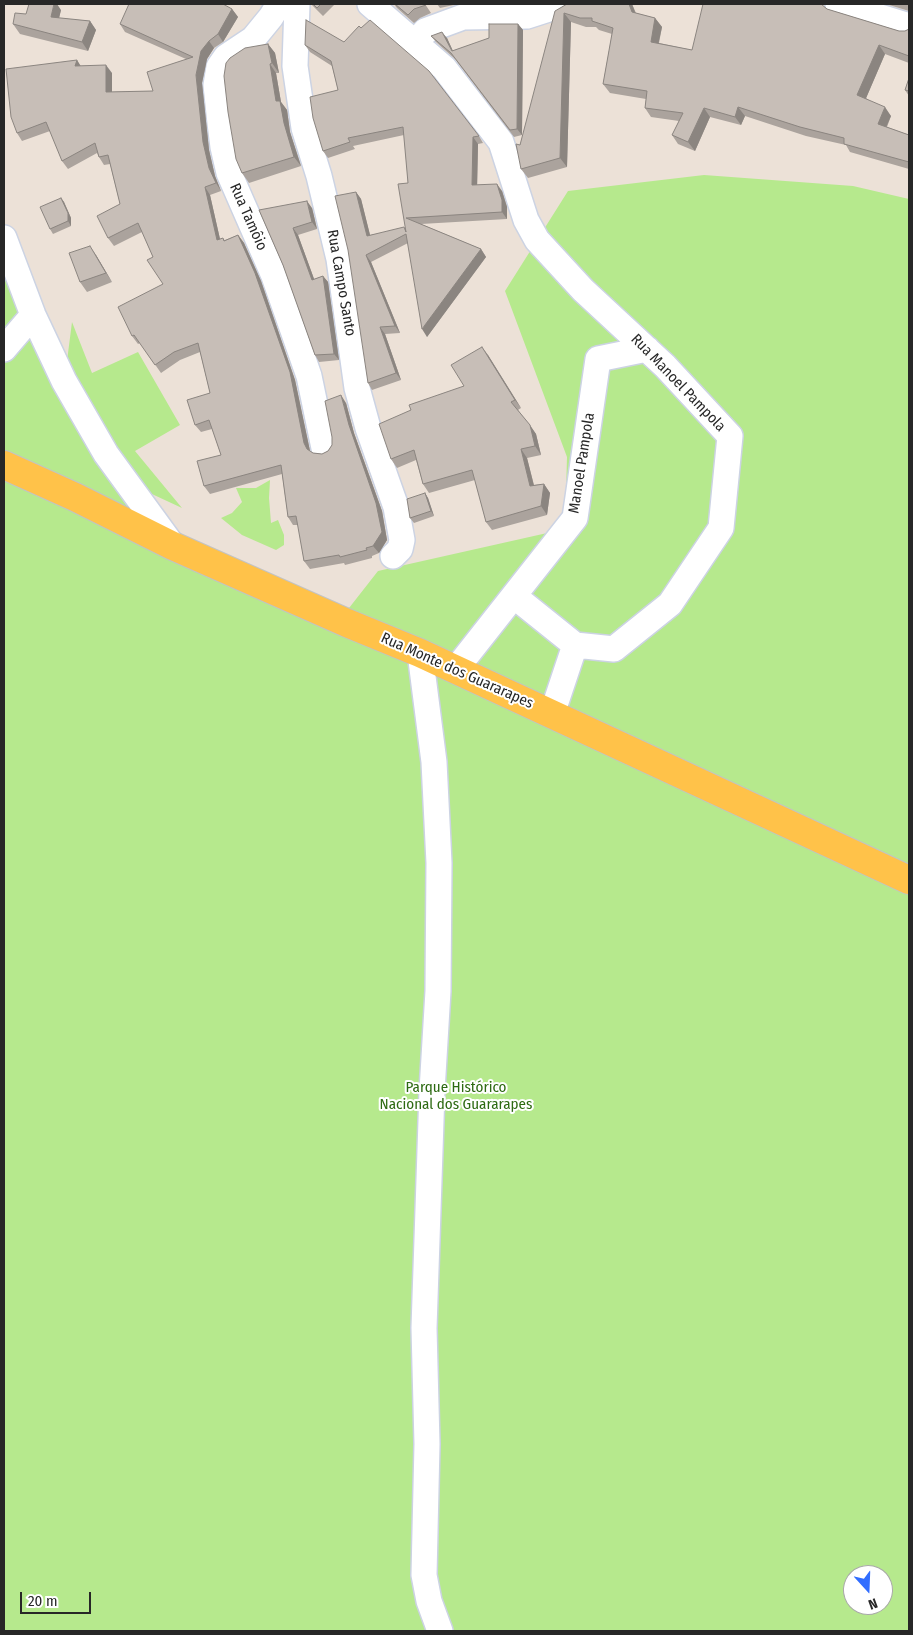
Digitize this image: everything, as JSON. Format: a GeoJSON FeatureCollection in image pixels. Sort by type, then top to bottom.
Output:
{"type":"FeatureCollection","features":[{"type":"Feature","properties":{"kind":"main road","name":"Rua Monte dos Guararapes"},"geometry":{"type":"LineString","coordinates":[[4,465],[75,497],[174,546],[347,624],[456,669],[909,880]]}},
{"type":"Feature","properties":{"kind":"street","name":"Rua Tamôio"},"geometry":{"type":"LineString","coordinates":[[279,4],[253,38],[226,56],[218,67],[216,85],[223,147],[229,173],[274,276],[309,376],[324,448]]}},
{"type":"Feature","properties":{"kind":"street","name":"Rua Campo Santo"},"geometry":{"type":"LineString","coordinates":[[297,4],[295,66],[304,128],[319,176],[339,259],[358,388],[368,428],[396,507],[402,540],[400,549],[393,556]]}},
{"type":"Feature","properties":{"kind":"street","name":"Rua Manoel Pampola"},"geometry":{"type":"LineString","coordinates":[[370,4],[444,68],[501,142],[526,220],[537,240],[583,290],[665,366],[730,436],[721,528],[670,604],[614,649],[575,645]]}},
{"type":"Feature","properties":{"kind":"street"},"geometry":{"type":"LineString","coordinates":[[417,45],[425,31],[463,16],[527,16],[562,4]]}},
{"type":"Feature","properties":{"kind":"street"},"geometry":{"type":"LineString","coordinates":[[838,4],[909,26]]}},
{"type":"Feature","properties":{"kind":"street"},"geometry":{"type":"LineString","coordinates":[[4,238],[33,315],[80,411],[106,454],[174,546]]}},
{"type":"Feature","properties":{"kind":"street"},"geometry":{"type":"LineString","coordinates":[[4,349],[33,315]]}},
{"type":"Feature","properties":{"kind":"street","name":"Manoel Pampola"},"geometry":{"type":"LineString","coordinates":[[456,669],[575,518],[598,359],[647,349]]}},
{"type":"Feature","properties":{"kind":"street"},"geometry":{"type":"LineString","coordinates":[[514,596],[575,645],[552,714]]}},
{"type":"Feature","properties":{"kind":"street"},"geometry":{"type":"LineString","coordinates":[[420,653],[434,762],[439,863],[438,991],[432,1091],[424,1328],[427,1444],[424,1575],[428,1601],[440,1631]]}},
{"type":"Feature","properties":{"kind":"green space","name":"Parque Histórico Nacional dos Guararapes"},"geometry":{"type":"Polygon","coordinates":[[[704,175],[853,186],[909,199],[909,1631],[4,1631],[4,221],[62,366],[67,361],[72,322],[92,373],[138,352],[180,425],[135,451],[182,508],[126,482],[173,546],[342,617],[378,571],[565,529],[567,457],[505,291],[568,191],[704,175]]]}},
{"type":"Feature","properties":{"kind":"green space"},"geometry":{"type":"Polygon","coordinates":[[[270,480],[271,523],[278,520],[284,535],[284,545],[276,550],[242,535],[221,518],[232,513],[242,502],[236,488],[256,488],[270,480]]]}},
{"type":"Feature","properties":{"kind":"building"},"geometry":{"type":"Polygon","coordinates":[[[29,4],[54,4],[51,17],[90,21],[82,42],[13,24],[15,13],[26,14],[29,4]]]}},
{"type":"Feature","properties":{"kind":"building"},"geometry":{"type":"Polygon","coordinates":[[[129,4],[223,4],[232,9],[218,34],[201,51],[196,75],[203,142],[209,168],[216,183],[205,187],[217,240],[223,238],[224,241],[238,235],[255,273],[290,372],[304,443],[307,449],[313,453],[322,454],[328,451],[332,445],[325,401],[341,395],[349,425],[376,503],[382,532],[373,546],[366,548],[367,550],[340,557],[339,555],[304,561],[296,516],[288,517],[281,465],[204,486],[197,461],[221,455],[209,420],[195,425],[187,400],[210,393],[198,343],[174,352],[155,365],[134,335],[132,336],[118,307],[163,284],[147,260],[153,257],[138,223],[108,238],[97,216],[120,204],[108,155],[99,157],[95,143],[62,161],[46,122],[17,133],[11,117],[6,69],[77,60],[75,66],[106,65],[106,92],[153,91],[147,72],[193,57],[120,24],[129,4]]]}},
{"type":"Feature","properties":{"kind":"building"},"geometry":{"type":"Polygon","coordinates":[[[313,4],[321,4],[317,8],[313,4]]]}},
{"type":"Feature","properties":{"kind":"building"},"geometry":{"type":"Polygon","coordinates":[[[395,4],[426,5],[414,9],[408,15],[395,4]]]}},
{"type":"Feature","properties":{"kind":"building"},"geometry":{"type":"Polygon","coordinates":[[[567,4],[629,4],[632,12],[655,18],[651,42],[692,50],[703,4],[821,4],[827,9],[899,31],[909,29],[909,56],[879,45],[857,95],[885,107],[878,124],[909,135],[909,162],[844,144],[844,138],[800,127],[738,107],[735,117],[704,108],[688,142],[672,135],[683,113],[645,108],[647,91],[603,84],[613,28],[592,21],[592,18],[580,18],[564,13],[560,158],[521,169],[516,144],[520,145],[555,11],[567,4]]]}},
{"type":"Feature","properties":{"kind":"building"},"geometry":{"type":"Polygon","coordinates":[[[306,20],[344,42],[359,26],[361,28],[370,20],[429,71],[479,136],[473,137],[472,185],[497,184],[502,200],[502,212],[406,218],[481,249],[422,329],[406,234],[366,255],[395,326],[380,327],[396,373],[368,383],[348,250],[335,196],[356,192],[367,236],[404,227],[406,232],[398,184],[408,183],[403,127],[348,138],[350,142],[323,151],[313,118],[310,97],[338,90],[331,61],[305,45],[306,20]]]}},
{"type":"Feature","properties":{"kind":"building"},"geometry":{"type":"Polygon","coordinates":[[[489,24],[518,24],[517,129],[510,130],[451,53],[431,36],[442,32],[452,51],[489,38],[489,24]]]}},
{"type":"Feature","properties":{"kind":"building"},"geometry":{"type":"Polygon","coordinates":[[[268,44],[276,101],[280,101],[294,157],[242,173],[236,159],[228,112],[224,76],[226,63],[245,48],[268,44]]]}},
{"type":"Feature","properties":{"kind":"building"},"geometry":{"type":"Polygon","coordinates":[[[909,78],[909,91],[905,90],[909,78]]]}},
{"type":"Feature","properties":{"kind":"building"},"geometry":{"type":"Polygon","coordinates":[[[61,198],[68,213],[68,221],[50,229],[40,207],[61,198]]]}},
{"type":"Feature","properties":{"kind":"building"},"geometry":{"type":"Polygon","coordinates":[[[307,201],[312,222],[293,228],[312,280],[323,276],[334,354],[315,355],[283,265],[259,210],[307,201]]]}},
{"type":"Feature","properties":{"kind":"building"},"geometry":{"type":"Polygon","coordinates":[[[90,246],[106,273],[80,282],[69,253],[90,246]]]}},
{"type":"Feature","properties":{"kind":"building"},"geometry":{"type":"Polygon","coordinates":[[[482,347],[515,400],[511,402],[530,425],[535,446],[521,449],[530,486],[544,484],[541,506],[486,522],[472,470],[423,484],[414,450],[391,459],[379,424],[411,410],[409,405],[464,386],[451,365],[482,347]]]}},
{"type":"Feature","properties":{"kind":"building"},"geometry":{"type":"Polygon","coordinates":[[[425,493],[431,511],[410,518],[407,499],[425,493]]]}}]}
